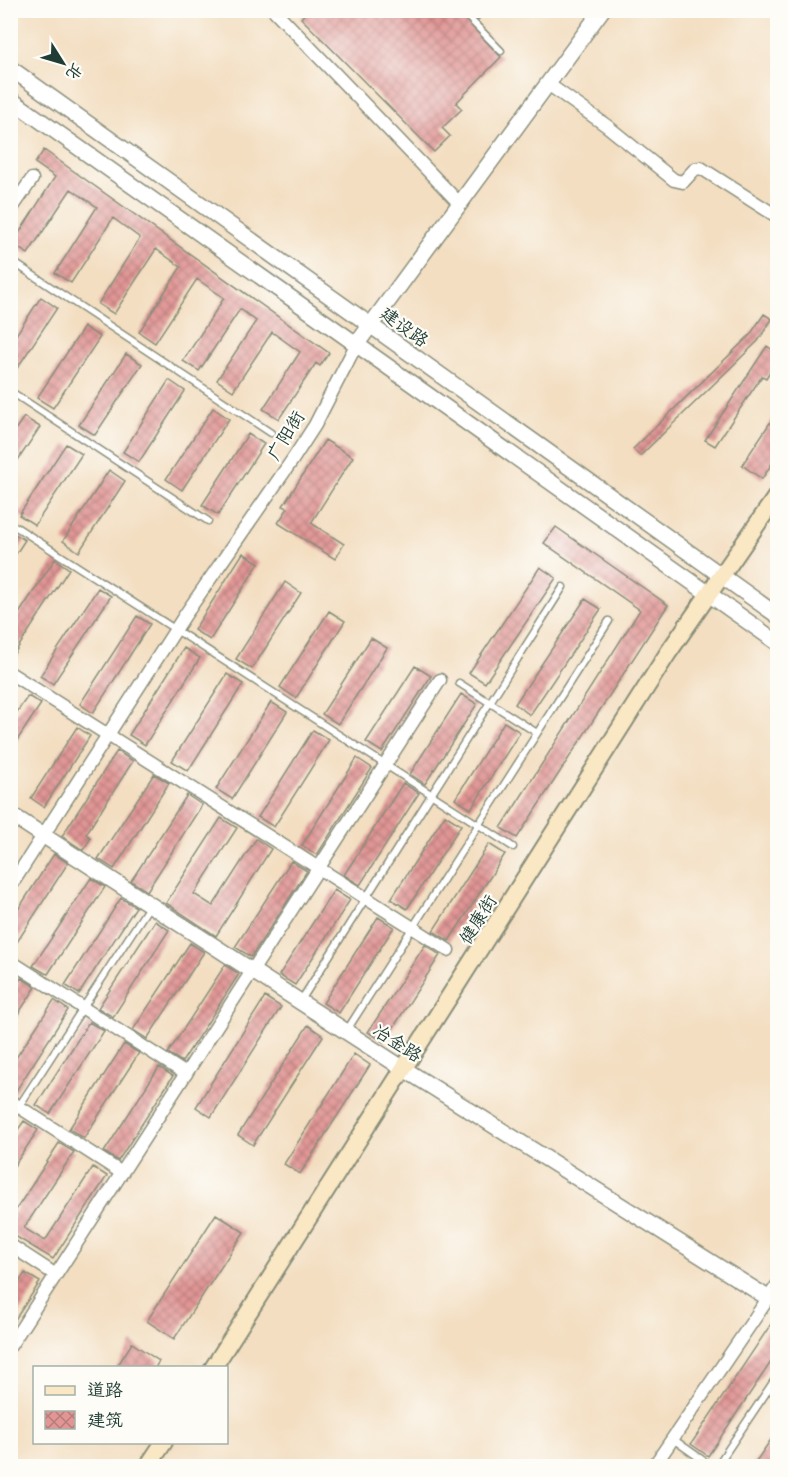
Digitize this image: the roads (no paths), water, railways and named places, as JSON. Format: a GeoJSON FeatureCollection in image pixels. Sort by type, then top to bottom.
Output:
{"type":"FeatureCollection","features":[{"type":"Feature","properties":{"kind":"main road","name":"健康街"},"geometry":{"type":"LineString","coordinates":[[214,1366],[668,653],[777,494]]}},
{"type":"Feature","properties":{"kind":"main road"},"geometry":{"type":"LineString","coordinates":[[148,1467],[163,1444]]}},
{"type":"Feature","properties":{"kind":"street"},"geometry":{"type":"LineString","coordinates":[[274,10],[460,204]]}},
{"type":"Feature","properties":{"kind":"street","name":"广阳街"},"geometry":{"type":"LineString","coordinates":[[10,887],[175,629],[315,425],[356,345],[602,10]]}},
{"type":"Feature","properties":{"kind":"street","name":"建设路"},"geometry":{"type":"LineString","coordinates":[[10,68],[777,616]]}},
{"type":"Feature","properties":{"kind":"street"},"geometry":{"type":"LineString","coordinates":[[548,84],[607,126],[674,180],[683,182],[695,169],[701,168],[777,217]]}},
{"type":"Feature","properties":{"kind":"street"},"geometry":{"type":"LineString","coordinates":[[10,99],[777,644]]}},
{"type":"Feature","properties":{"kind":"street"},"geometry":{"type":"LineString","coordinates":[[10,211],[32,179]]}},
{"type":"Feature","properties":{"kind":"street"},"geometry":{"type":"LineString","coordinates":[[10,673],[448,950]]}},
{"type":"Feature","properties":{"kind":"street"},"geometry":{"type":"LineString","coordinates":[[10,1346],[440,680]]}},
{"type":"Feature","properties":{"kind":"street","name":"冶金路"},"geometry":{"type":"LineString","coordinates":[[10,814],[404,1069],[768,1298]]}},
{"type":"Feature","properties":{"kind":"street"},"geometry":{"type":"LineString","coordinates":[[10,961],[186,1074]]}},
{"type":"Feature","properties":{"kind":"street"},"geometry":{"type":"LineString","coordinates":[[15,1104],[122,1173]]}},
{"type":"Feature","properties":{"kind":"street"},"geometry":{"type":"LineString","coordinates":[[10,1245],[56,1275]]}},
{"type":"Feature","properties":{"kind":"street"},"geometry":{"type":"LineString","coordinates":[[654,1467],[777,1284]]}},
{"type":"Feature","properties":{"kind":"lane"},"geometry":{"type":"LineString","coordinates":[[461,10],[501,51]]}},
{"type":"Feature","properties":{"kind":"lane"},"geometry":{"type":"LineString","coordinates":[[10,260],[271,433]]}},
{"type":"Feature","properties":{"kind":"lane"},"geometry":{"type":"LineString","coordinates":[[10,392],[208,521]]}},
{"type":"Feature","properties":{"kind":"lane"},"geometry":{"type":"LineString","coordinates":[[10,523],[513,847]]}},
{"type":"Feature","properties":{"kind":"lane"},"geometry":{"type":"LineString","coordinates":[[300,1002],[563,587]]}},
{"type":"Feature","properties":{"kind":"lane"},"geometry":{"type":"LineString","coordinates":[[346,1031],[609,621]]}},
{"type":"Feature","properties":{"kind":"lane"},"geometry":{"type":"LineString","coordinates":[[459,683],[537,733]]}},
{"type":"Feature","properties":{"kind":"lane"},"geometry":{"type":"LineString","coordinates":[[10,1120],[15,1104],[83,1008],[150,905]]}},
{"type":"Feature","properties":{"kind":"lane"},"geometry":{"type":"LineString","coordinates":[[717,1467],[777,1375]]}},
{"type":"Feature","properties":{"kind":"lane"},"geometry":{"type":"LineString","coordinates":[[673,1439],[711,1467]]}}]}
